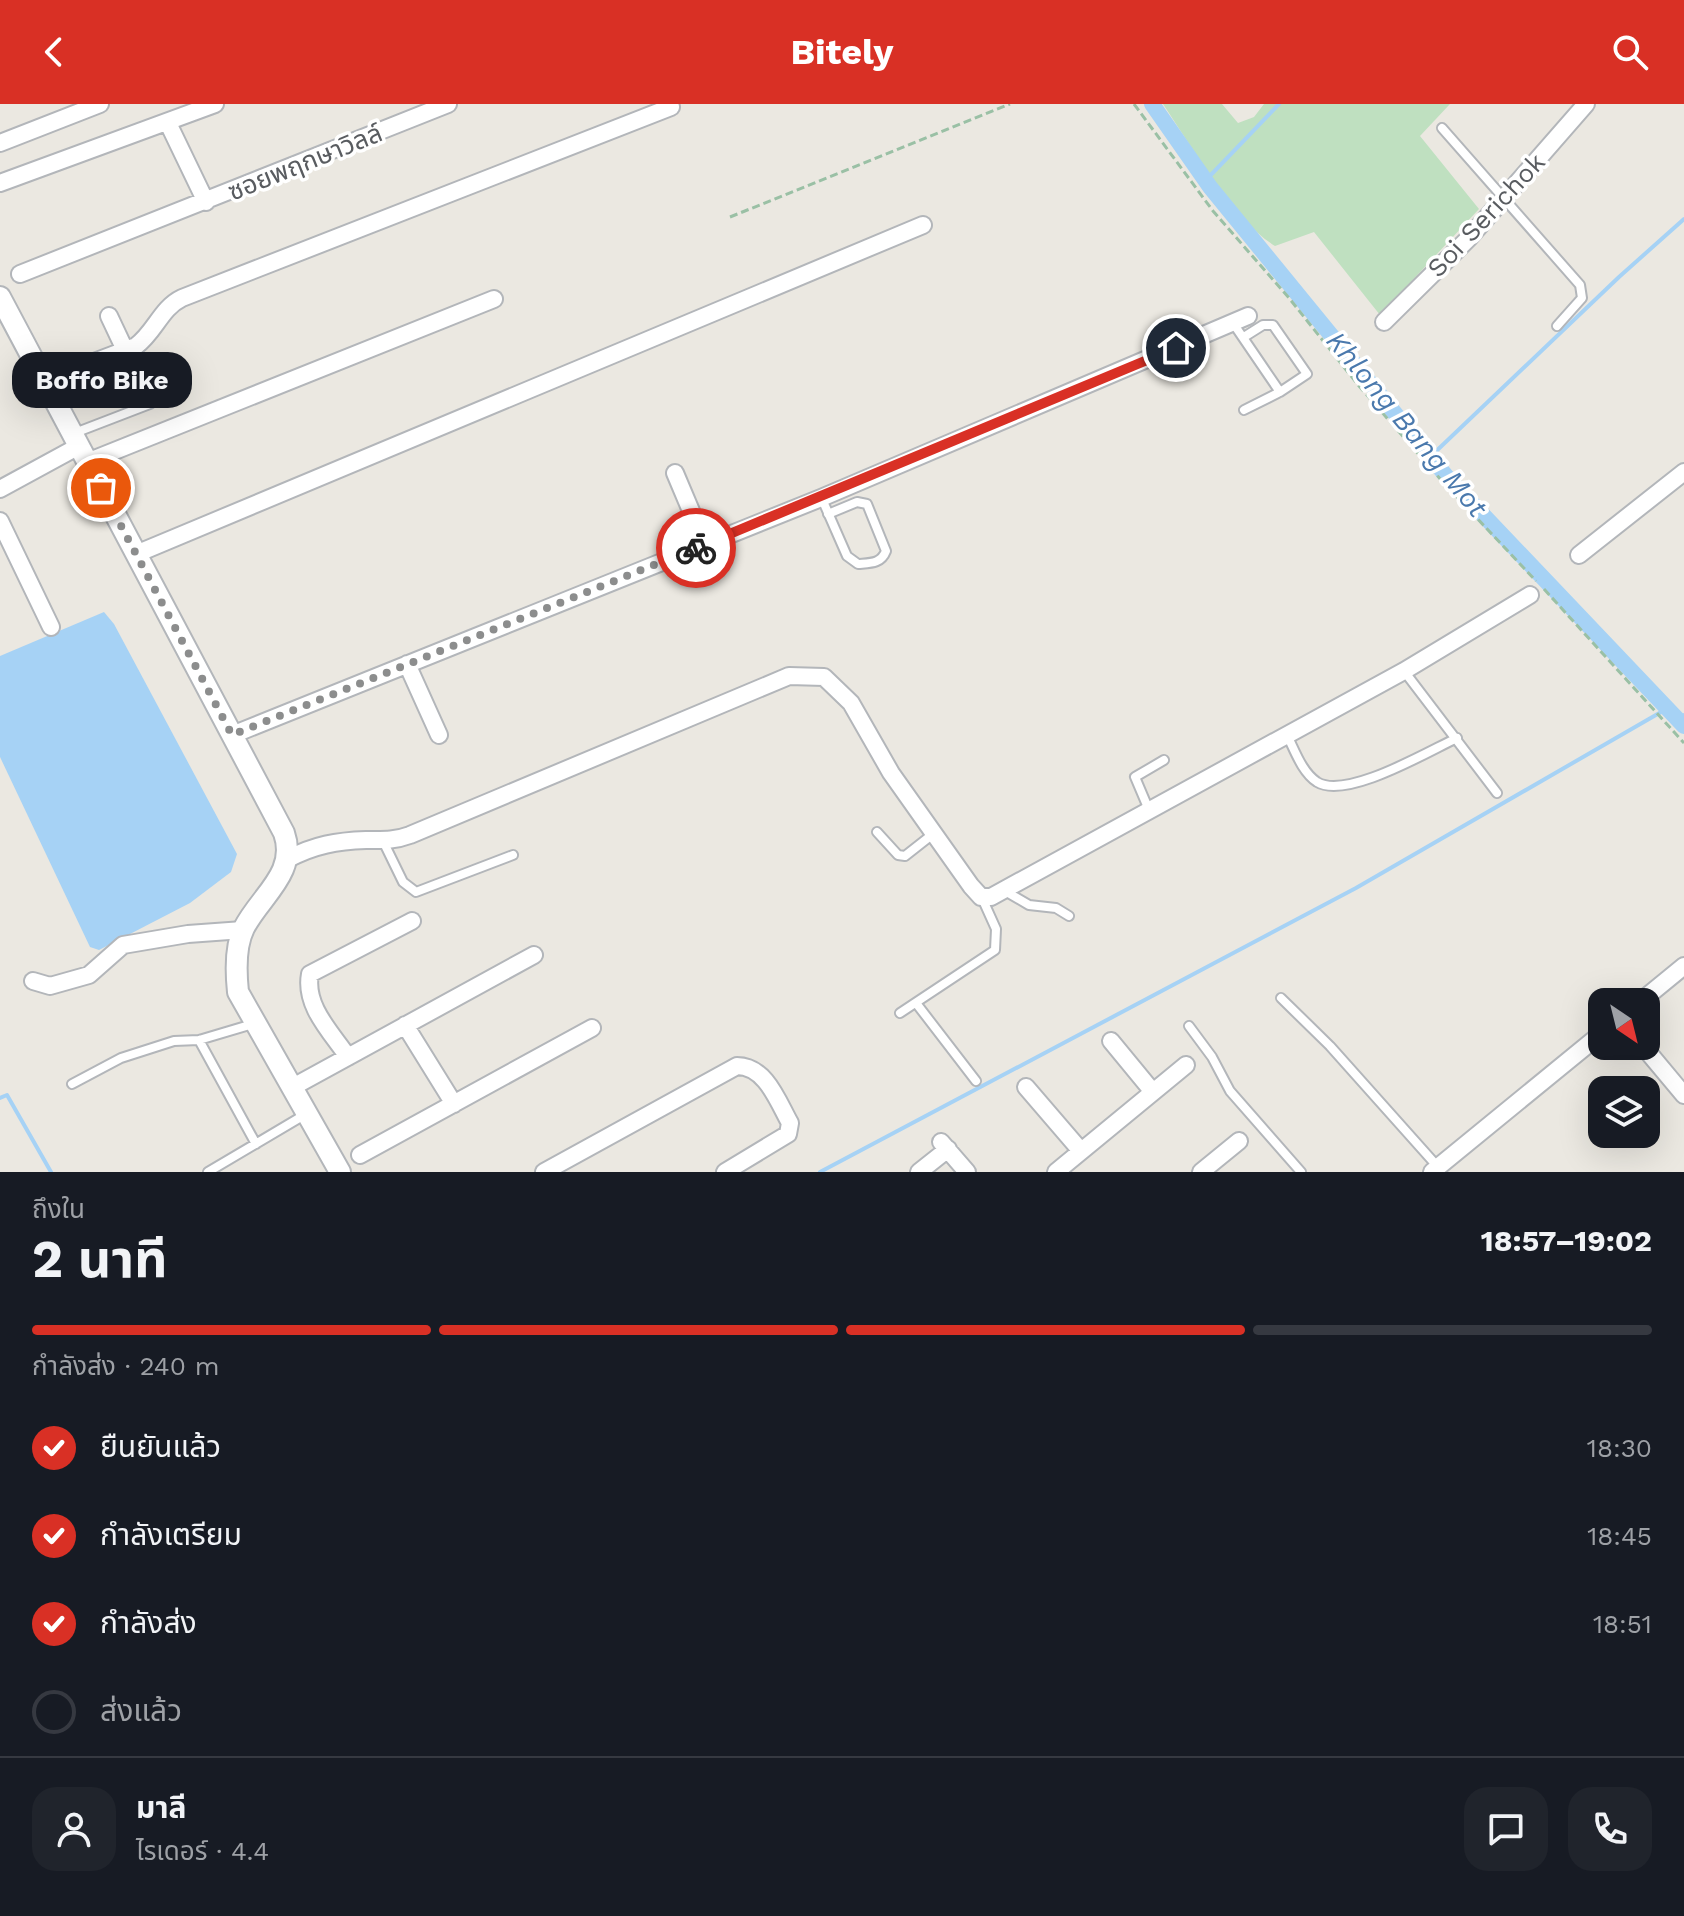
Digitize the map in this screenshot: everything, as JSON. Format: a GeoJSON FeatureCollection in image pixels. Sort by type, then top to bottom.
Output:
{"type":"FeatureCollection","features":[{"type":"Feature","properties":{"kind":"street"},"geometry":{"type":"LineString","coordinates":[[0,143],[100,104]]}},
{"type":"Feature","properties":{"kind":"street"},"geometry":{"type":"LineString","coordinates":[[0,183],[215,104]]}},
{"type":"Feature","properties":{"kind":"street","name":"ซอยพฤกษาวิลล์"},"geometry":{"type":"LineString","coordinates":[[20,274],[448,104]]}},
{"type":"Feature","properties":{"kind":"street","name":"Soi Serichok"},"geometry":{"type":"LineString","coordinates":[[1384,322],[1505,199],[1586,104]]}},
{"type":"Feature","properties":{"kind":"street"},"geometry":{"type":"LineString","coordinates":[[44,381],[136,346],[147,338],[168,307],[182,298],[671,107]]}},
{"type":"Feature","properties":{"kind":"street","name":"ซอยพฤกษาวิลล์"},"geometry":{"type":"LineString","coordinates":[[168,123],[206,202]]}},
{"type":"Feature","properties":{"kind":"street"},"geometry":{"type":"LineString","coordinates":[[136,554],[923,225]]}},
{"type":"Feature","properties":{"kind":"street"},"geometry":{"type":"LineString","coordinates":[[0,489],[80,447],[494,299]]}},
{"type":"Feature","properties":{"kind":"street"},"geometry":{"type":"LineString","coordinates":[[2,305],[284,833],[288,859],[278,881],[243,930],[236,972],[238,992],[340,1172]]}},
{"type":"Feature","properties":{"kind":"street"},"geometry":{"type":"LineString","coordinates":[[109,316],[125,350]]}},
{"type":"Feature","properties":{"kind":"street"},"geometry":{"type":"LineString","coordinates":[[232,735],[821,498],[1240,319]]}},
{"type":"Feature","properties":{"kind":"street"},"geometry":{"type":"LineString","coordinates":[[1579,555],[1684,472]]}},
{"type":"Feature","properties":{"kind":"street"},"geometry":{"type":"LineString","coordinates":[[675,473],[705,544]]}},
{"type":"Feature","properties":{"kind":"street"},"geometry":{"type":"LineString","coordinates":[[0,521],[51,627]]}},
{"type":"Feature","properties":{"kind":"street"},"geometry":{"type":"LineString","coordinates":[[288,859],[310,847],[331,842],[383,841],[410,835],[789,676],[807,674],[824,677],[851,703],[891,773],[971,886],[981,897],[991,897],[1404,671],[1530,595]]}},
{"type":"Feature","properties":{"kind":"street"},"geometry":{"type":"LineString","coordinates":[[407,664],[439,735]]}},
{"type":"Feature","properties":{"kind":"street"},"geometry":{"type":"LineString","coordinates":[[348,1057],[315,1008],[307,990],[310,974],[412,921]]}},
{"type":"Feature","properties":{"kind":"street"},"geometry":{"type":"LineString","coordinates":[[33,981],[50,986],[89,975],[123,945],[188,934],[243,930]]}},
{"type":"Feature","properties":{"kind":"street"},"geometry":{"type":"LineString","coordinates":[[291,1088],[534,955]]}},
{"type":"Feature","properties":{"kind":"street"},"geometry":{"type":"LineString","coordinates":[[1657,988],[1684,966]]}},
{"type":"Feature","properties":{"kind":"street"},"geometry":{"type":"LineString","coordinates":[[405,1025],[454,1104]]}},
{"type":"Feature","properties":{"kind":"street"},"geometry":{"type":"LineString","coordinates":[[360,1155],[592,1028]]}},
{"type":"Feature","properties":{"kind":"street"},"geometry":{"type":"LineString","coordinates":[[1111,1041],[1153,1092]]}},
{"type":"Feature","properties":{"kind":"street"},"geometry":{"type":"LineString","coordinates":[[1435,1170],[1588,1044]]}},
{"type":"Feature","properties":{"kind":"street"},"geometry":{"type":"LineString","coordinates":[[1655,1060],[1684,1095]]}},
{"type":"Feature","properties":{"kind":"street"},"geometry":{"type":"LineString","coordinates":[[1056,1172],[1186,1065]]}},
{"type":"Feature","properties":{"kind":"street"},"geometry":{"type":"LineString","coordinates":[[544,1172],[737,1066],[747,1066],[760,1073],[790,1123],[788,1134],[725,1172]]}},
{"type":"Feature","properties":{"kind":"street"},"geometry":{"type":"LineString","coordinates":[[1026,1087],[1081,1151]]}},
{"type":"Feature","properties":{"kind":"street"},"geometry":{"type":"LineString","coordinates":[[1201,1172],[1239,1141]]}},
{"type":"Feature","properties":{"kind":"street"},"geometry":{"type":"LineString","coordinates":[[919,1172],[944,1145],[967,1172]]}},
{"type":"Feature","properties":{"kind":"lane"},"geometry":{"type":"LineString","coordinates":[[1442,128],[1580,285],[1582,298],[1557,326]]}},
{"type":"Feature","properties":{"kind":"lane"},"geometry":{"type":"LineString","coordinates":[[1240,319],[1244,337],[1280,392]]}},
{"type":"Feature","properties":{"kind":"lane"},"geometry":{"type":"LineString","coordinates":[[1244,337],[1263,325],[1269,323],[1275,326],[1307,374],[1244,410]]}},
{"type":"Feature","properties":{"kind":"lane"},"geometry":{"type":"LineString","coordinates":[[80,447],[150,404]]}},
{"type":"Feature","properties":{"kind":"lane"},"geometry":{"type":"LineString","coordinates":[[821,498],[828,514],[847,556],[854,563],[878,562],[884,556],[886,551],[867,504],[857,502],[828,514]]}},
{"type":"Feature","properties":{"kind":"lane"},"geometry":{"type":"LineString","coordinates":[[1404,671],[1497,793]]}},
{"type":"Feature","properties":{"kind":"lane"},"geometry":{"type":"LineString","coordinates":[[1287,734],[1307,773],[1327,787],[1341,787],[1376,777],[1457,738]]}},
{"type":"Feature","properties":{"kind":"lane"},"geometry":{"type":"LineString","coordinates":[[1149,810],[1135,777],[1164,760]]}},
{"type":"Feature","properties":{"kind":"lane"},"geometry":{"type":"LineString","coordinates":[[877,832],[898,855],[905,856],[934,833]]}},
{"type":"Feature","properties":{"kind":"lane"},"geometry":{"type":"LineString","coordinates":[[383,841],[403,882],[416,892],[513,855]]}},
{"type":"Feature","properties":{"kind":"lane"},"geometry":{"type":"LineString","coordinates":[[1005,891],[1029,905],[1056,908],[1069,916]]}},
{"type":"Feature","properties":{"kind":"lane"},"geometry":{"type":"LineString","coordinates":[[900,1013],[995,950],[996,929],[981,897]]}},
{"type":"Feature","properties":{"kind":"lane"},"geometry":{"type":"LineString","coordinates":[[1281,998],[1330,1046],[1435,1170]]}},
{"type":"Feature","properties":{"kind":"lane"},"geometry":{"type":"LineString","coordinates":[[916,1003],[976,1081]]}},
{"type":"Feature","properties":{"kind":"lane"},"geometry":{"type":"LineString","coordinates":[[72,1084],[121,1058],[174,1041],[199,1040],[256,1023]]}},
{"type":"Feature","properties":{"kind":"lane"},"geometry":{"type":"LineString","coordinates":[[1189,1026],[1212,1057],[1230,1091],[1301,1172]]}},
{"type":"Feature","properties":{"kind":"lane"},"geometry":{"type":"LineString","coordinates":[[199,1040],[256,1144]]}},
{"type":"Feature","properties":{"kind":"lane"},"geometry":{"type":"LineString","coordinates":[[208,1172],[306,1114]]}},
{"type":"Feature","properties":{"kind":"path"},"geometry":{"type":"LineString","coordinates":[[730,217],[1010,104]]}},
{"type":"Feature","properties":{"kind":"path"},"geometry":{"type":"LineString","coordinates":[[1134,104],[1213,211],[1442,481]]}},
{"type":"Feature","properties":{"kind":"path"},"geometry":{"type":"LineString","coordinates":[[1646,701],[1684,743]]}},
{"type":"Feature","properties":{"kind":"green space"},"geometry":{"type":"Polygon","coordinates":[[[1163,104],[1222,104],[1238,123],[1254,117],[1264,104],[1450,104],[1420,136],[1479,209],[1380,315],[1314,232],[1275,246],[1260,235],[1214,181],[1163,104]]]}},
{"type":"Feature","properties":{"kind":"water"},"geometry":{"type":"Polygon","coordinates":[[[104,612],[114,624],[237,854],[231,872],[190,903],[99,950],[90,947],[0,757],[0,656],[104,612]]]}},
{"type":"Feature","properties":{"kind":"waterway","name":"Khlong Bang Mot"},"geometry":{"type":"LineString","coordinates":[[1152,104],[1210,187],[1447,477],[1684,726]]}},
{"type":"Feature","properties":{"kind":"waterway"},"geometry":{"type":"LineString","coordinates":[[1205,181],[1279,104]]}},
{"type":"Feature","properties":{"kind":"waterway"},"geometry":{"type":"LineString","coordinates":[[1430,457],[1684,219]]}},
{"type":"Feature","properties":{"kind":"waterway"},"geometry":{"type":"LineString","coordinates":[[820,1172],[1356,888],[1668,708]]}},
{"type":"Feature","properties":{"kind":"waterway"},"geometry":{"type":"LineString","coordinates":[[1679,720],[1684,715]]}},
{"type":"Feature","properties":{"kind":"waterway"},"geometry":{"type":"LineString","coordinates":[[0,1098],[7,1095],[51,1172]]}},
{"type":"Feature","properties":{"kind":"way so far"},"geometry":{"type":"LineString","coordinates":[[101,488],[232,735],[696,548]]}},
{"type":"Feature","properties":{"kind":"place","name":"Boffo Bike"},"geometry":{"type":"Point","coordinates":[101,488]}},
{"type":"Feature","properties":{"kind":"route"},"geometry":{"type":"LineString","coordinates":[[696,548],[1176,348]]}}]}
